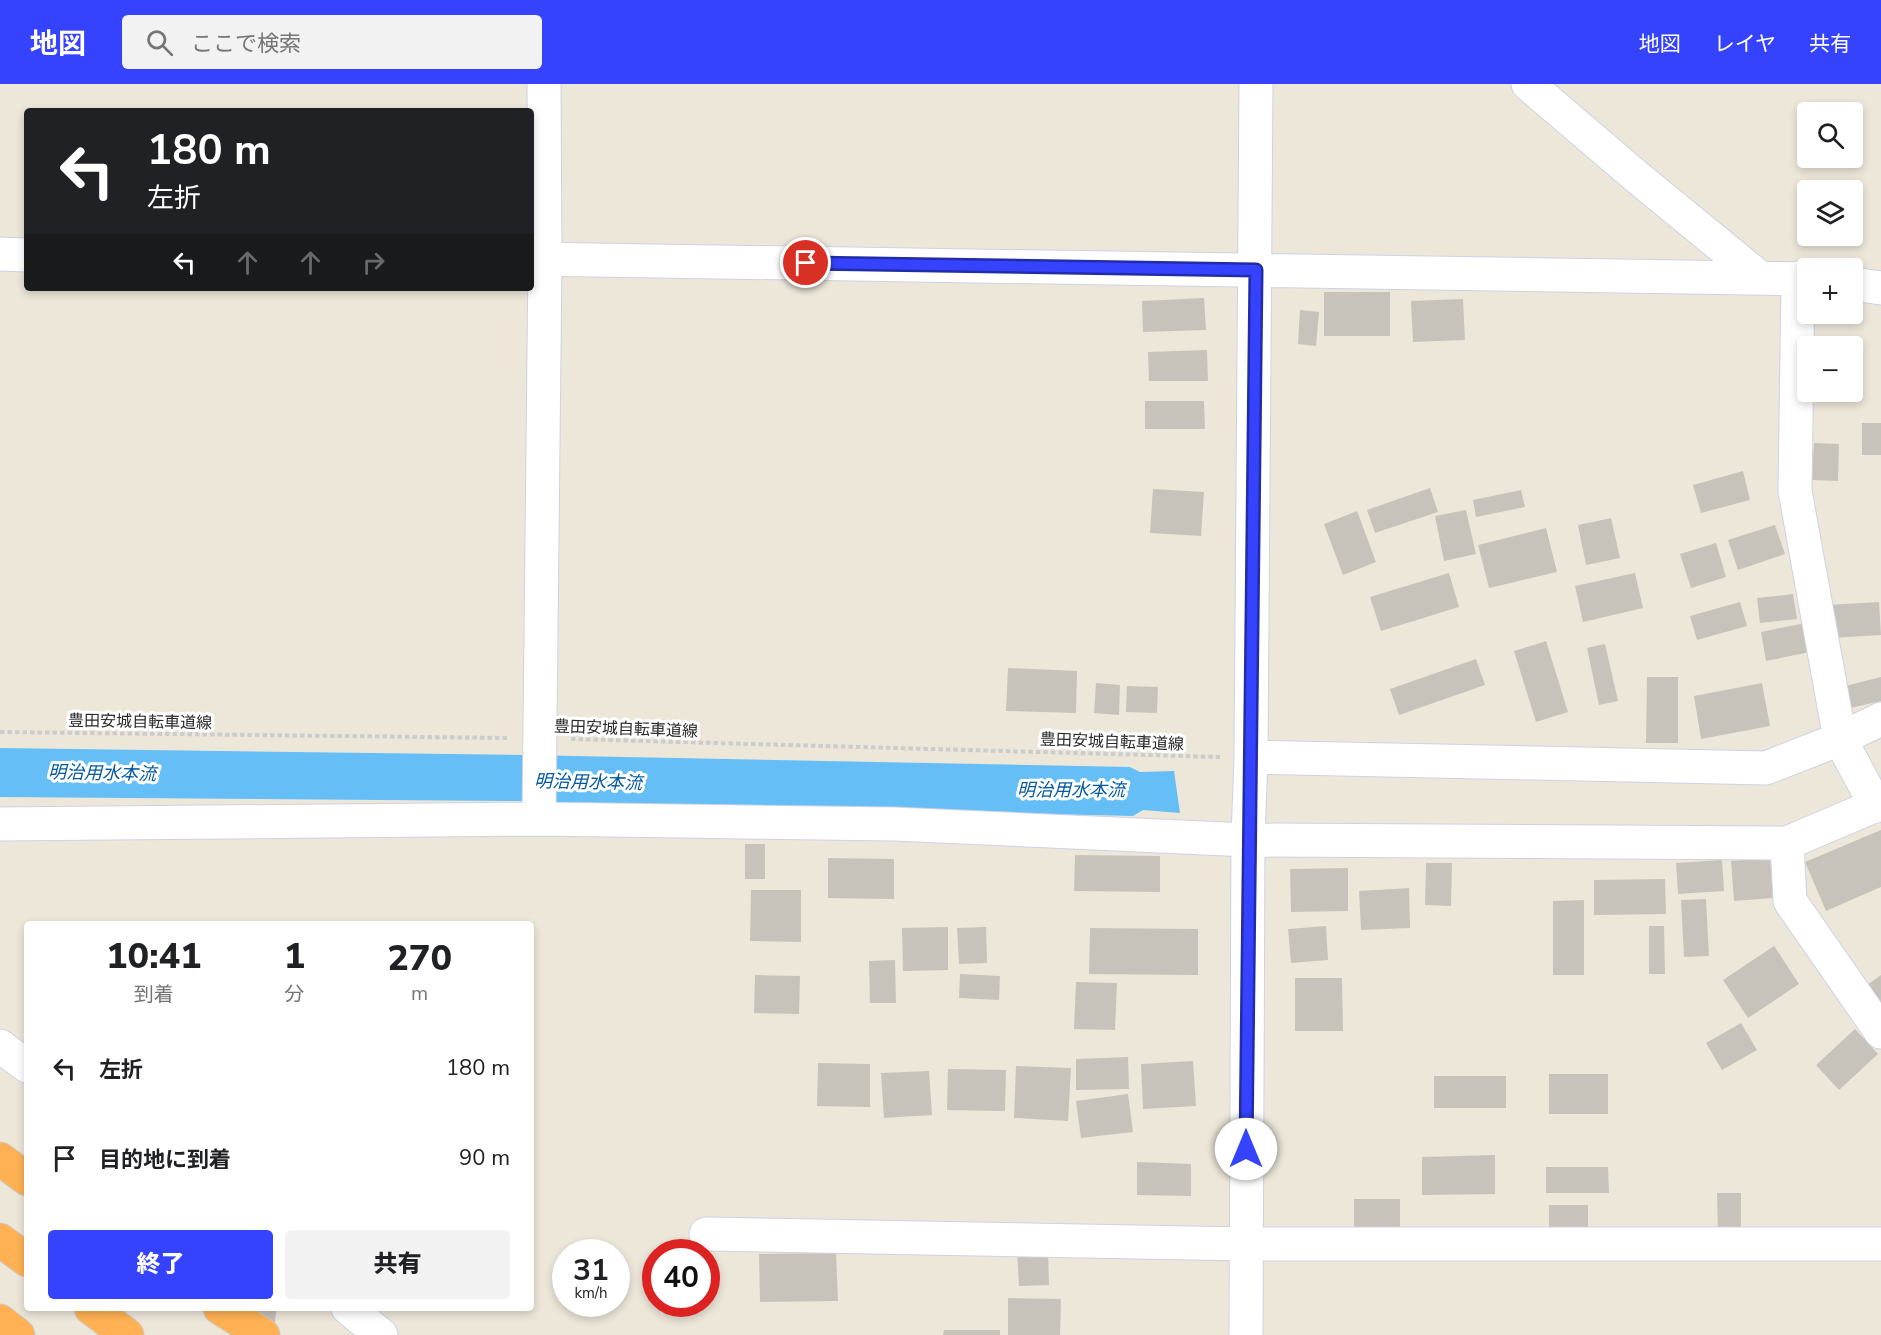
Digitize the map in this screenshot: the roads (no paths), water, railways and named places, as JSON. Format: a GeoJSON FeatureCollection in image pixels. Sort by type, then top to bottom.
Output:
{"type":"FeatureCollection","features":[{"type":"Feature","properties":{"kind":"highway"},"geometry":{"type":"LineString","coordinates":[[0,1159],[24,1177]]}},
{"type":"Feature","properties":{"kind":"highway"},"geometry":{"type":"LineString","coordinates":[[0,1240],[24,1258]]}},
{"type":"Feature","properties":{"kind":"highway"},"geometry":{"type":"LineString","coordinates":[[95,1311],[128,1335]]}},
{"type":"Feature","properties":{"kind":"highway"},"geometry":{"type":"LineString","coordinates":[[201,1311],[233,1335]]}},
{"type":"Feature","properties":{"kind":"highway"},"geometry":{"type":"LineString","coordinates":[[225,1311],[263,1335]]}},
{"type":"Feature","properties":{"kind":"highway"},"geometry":{"type":"LineString","coordinates":[[0,1321],[18,1335]]}},
{"type":"Feature","properties":{"kind":"street"},"geometry":{"type":"LineString","coordinates":[[539,819],[538,259],[544,84]]}},
{"type":"Feature","properties":{"kind":"street"},"geometry":{"type":"LineString","coordinates":[[1246,1335],[1248,834],[1251,763],[1256,84]]}},
{"type":"Feature","properties":{"kind":"street"},"geometry":{"type":"LineString","coordinates":[[1528,84],[1759,277]]}},
{"type":"Feature","properties":{"kind":"street"},"geometry":{"type":"LineString","coordinates":[[0,255],[24,255]]}},
{"type":"Feature","properties":{"kind":"street"},"geometry":{"type":"LineString","coordinates":[[538,259],[1797,278]]}},
{"type":"Feature","properties":{"kind":"street"},"geometry":{"type":"LineString","coordinates":[[1863,286],[1881,288]]}},
{"type":"Feature","properties":{"kind":"street"},"geometry":{"type":"LineString","coordinates":[[0,824],[539,819],[894,824],[1248,834],[1787,843],[1878,805],[1840,739],[1795,491],[1801,324]]}},
{"type":"Feature","properties":{"kind":"street"},"geometry":{"type":"LineString","coordinates":[[1251,763],[1766,768],[1840,739],[1881,719]]}},
{"type":"Feature","properties":{"kind":"street"},"geometry":{"type":"LineString","coordinates":[[1787,843],[1790,901],[1881,1032]]}},
{"type":"Feature","properties":{"kind":"street"},"geometry":{"type":"LineString","coordinates":[[0,1046],[24,1064]]}},
{"type":"Feature","properties":{"kind":"street"},"geometry":{"type":"LineString","coordinates":[[706,1234],[1245,1244],[1881,1244]]}},
{"type":"Feature","properties":{"kind":"street"},"geometry":{"type":"LineString","coordinates":[[352,1311],[381,1335]]}},
{"type":"Feature","properties":{"kind":"water","name":"明治用水本流"},"geometry":{"type":"Polygon","coordinates":[[[0,748],[1130,767],[1140,772],[1174,771],[1180,813],[1143,810],[1133,816],[520,801],[0,797],[0,748]]]}},
{"type":"Feature","properties":{"kind":"tunnel"},"geometry":{"type":"LineString","coordinates":[[257,1335],[260,1311]]}}]}
